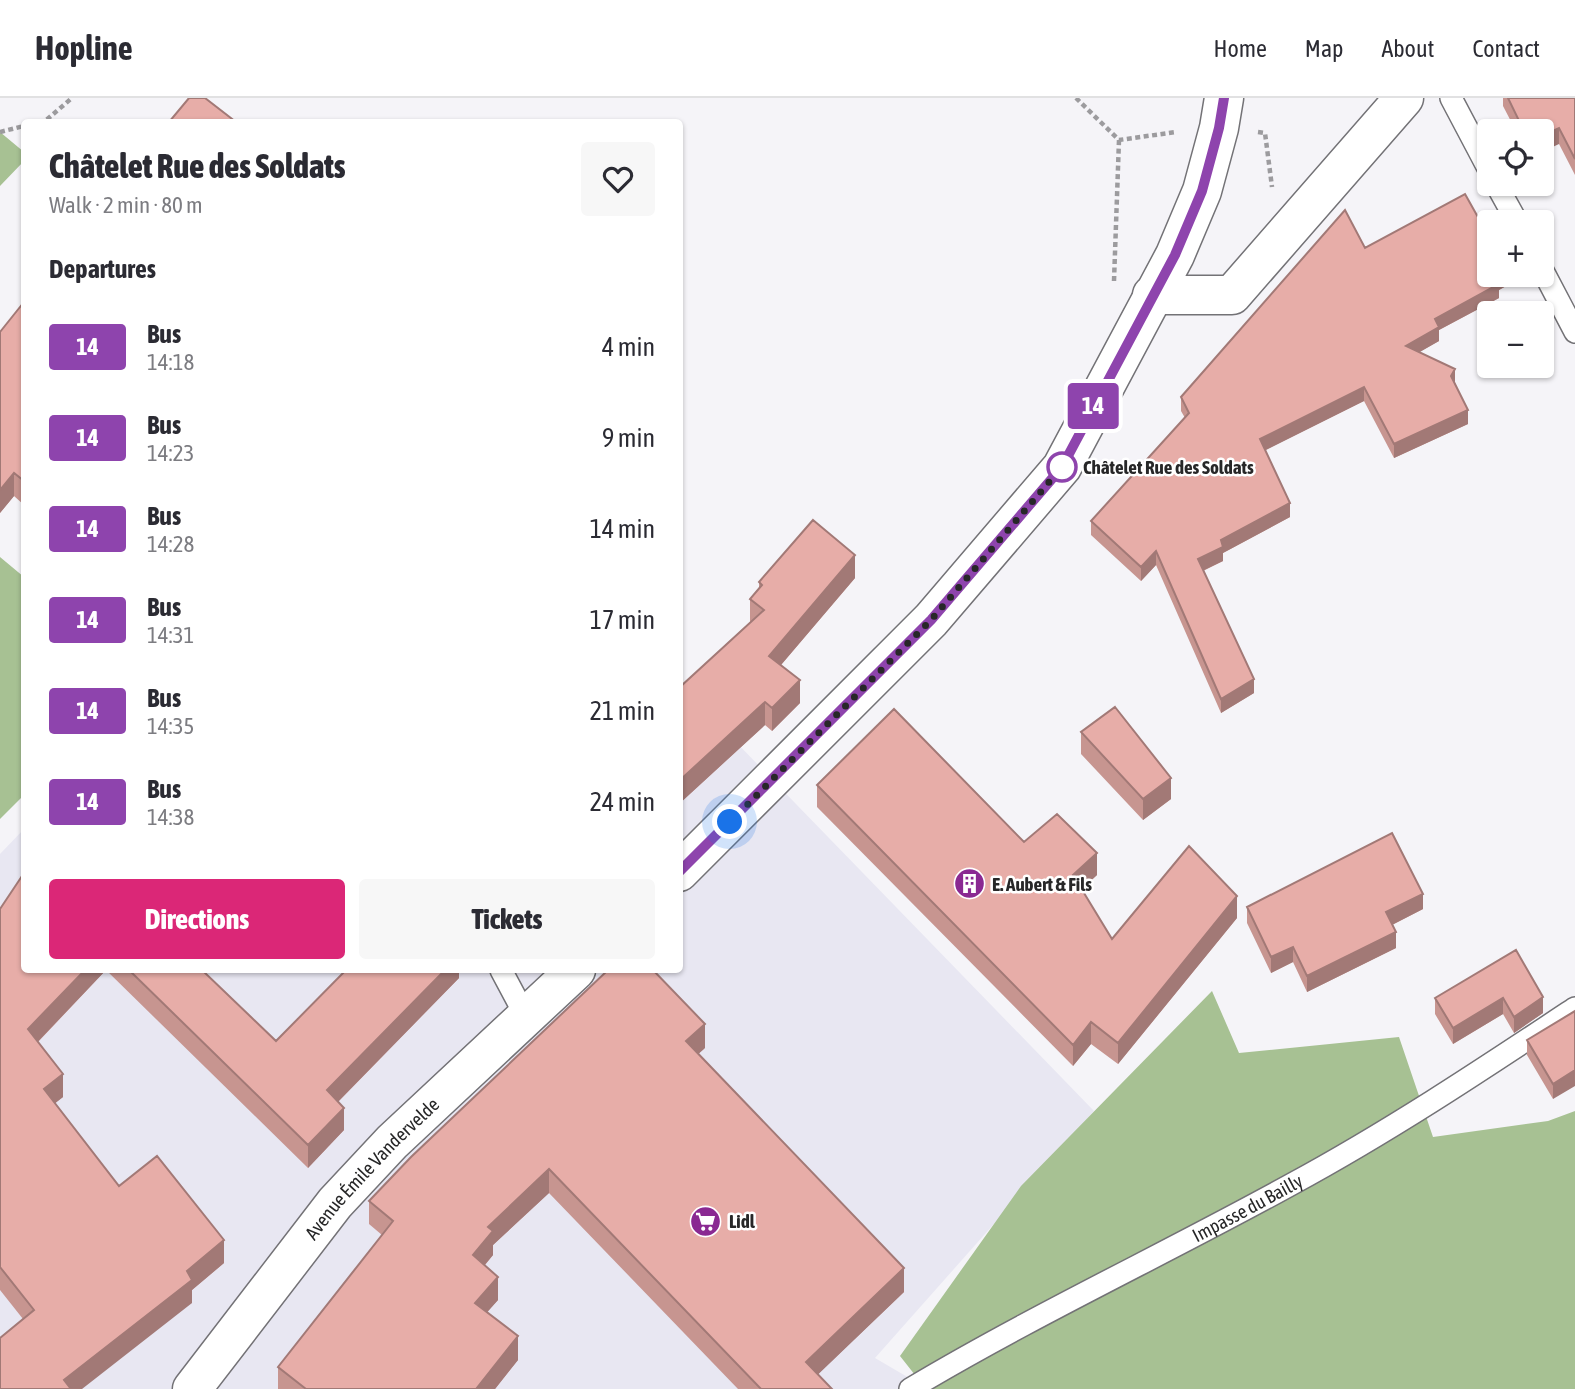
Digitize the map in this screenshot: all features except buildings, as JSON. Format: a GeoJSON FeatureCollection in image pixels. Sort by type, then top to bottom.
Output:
{"type":"FeatureCollection","features":[{"type":"Feature","properties":{"kind":"main road"},"geometry":{"type":"LineString","coordinates":[[683,868],[931,620],[1062,467],[1175,255],[1202,191],[1224,98]]}},
{"type":"Feature","properties":{"kind":"main road"},"geometry":{"type":"LineString","coordinates":[[1152,295],[1232,295],[1404,98]]}},
{"type":"Feature","properties":{"kind":"main road","name":"Avenue Émile Vandervelde"},"geometry":{"type":"LineString","coordinates":[[192,1389],[335,1203],[392,1142],[573,973]]}},
{"type":"Feature","properties":{"kind":"lane"},"geometry":{"type":"LineString","coordinates":[[1451,98],[1477,147]]}},
{"type":"Feature","properties":{"kind":"lane"},"geometry":{"type":"LineString","coordinates":[[1552,287],[1573,325]]}},
{"type":"Feature","properties":{"kind":"lane"},"geometry":{"type":"LineString","coordinates":[[503,973],[526,1017]]}},
{"type":"Feature","properties":{"kind":"lane","name":"Impasse du Bailly"},"geometry":{"type":"LineString","coordinates":[[909,1389],[977,1349],[1294,1183],[1473,1076],[1575,1008]]}},
{"type":"Feature","properties":{"kind":"path"},"geometry":{"type":"LineString","coordinates":[[47,119],[72,98]]}},
{"type":"Feature","properties":{"kind":"path"},"geometry":{"type":"LineString","coordinates":[[0,132],[21,127]]}},
{"type":"Feature","properties":{"kind":"shaded area"},"geometry":{"type":"Polygon","coordinates":[[[733,739],[1094,1111],[875,1358],[928,1389],[0,1389],[0,854],[21,832],[21,973],[683,973],[683,798],[733,739]]]}},
{"type":"Feature","properties":{"kind":"green space"},"geometry":{"type":"Polygon","coordinates":[[[0,132],[21,150],[21,164],[0,186],[0,132]]]}},
{"type":"Feature","properties":{"kind":"green space"},"geometry":{"type":"Polygon","coordinates":[[[0,557],[21,574],[21,798],[0,819],[0,557]]]}},
{"type":"Feature","properties":{"kind":"green space"},"geometry":{"type":"Polygon","coordinates":[[[1212,991],[1239,1053],[1399,1037],[1433,1137],[1548,1121],[1575,1111],[1575,1389],[926,1389],[900,1356],[1021,1186],[1212,991]]]}},
{"type":"Feature","properties":{"kind":"bus line","name":"14"},"geometry":{"type":"LineString","coordinates":[[683,868],[931,620],[1062,467],[1175,255],[1202,191],[1224,98]]}},
{"type":"Feature","properties":{"kind":"place","name":"Châtelet Rue des Soldats"},"geometry":{"type":"Point","coordinates":[1062,467]}},
{"type":"Feature","properties":{"kind":"place","name":"E. Aubert & Fils"},"geometry":{"type":"Point","coordinates":[969,884]}},
{"type":"Feature","properties":{"kind":"place","name":"Lidl"},"geometry":{"type":"Point","coordinates":[706,1221]}},
{"type":"Feature","properties":{"kind":"route"},"geometry":{"type":"LineString","coordinates":[[730,822],[931,620],[1062,467]]}}]}
